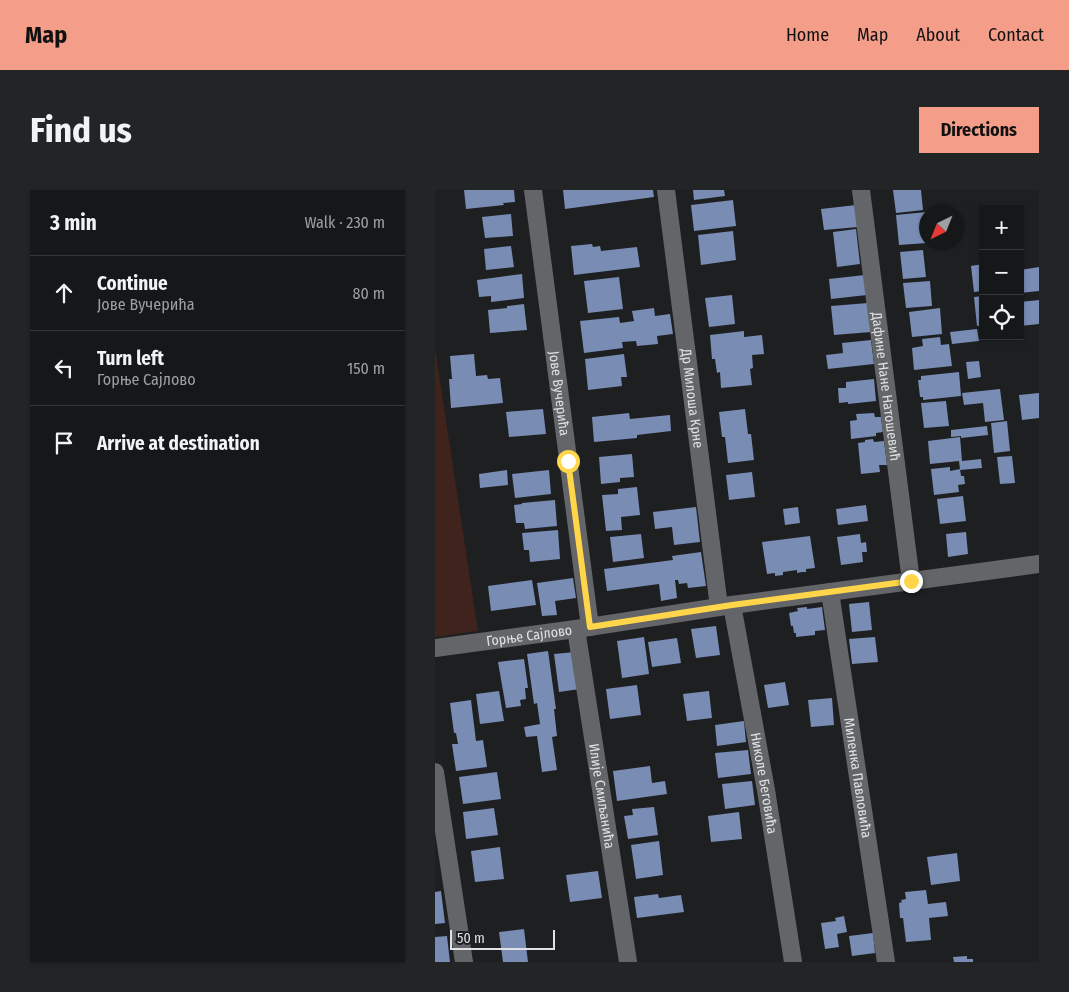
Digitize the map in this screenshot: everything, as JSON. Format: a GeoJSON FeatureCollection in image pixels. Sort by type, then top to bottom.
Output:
{"type":"FeatureCollection","features":[{"type":"Feature","properties":{"kind":"street","name":"Јове Вучерића"},"geometry":{"type":"LineString","coordinates":[[533,190],[583,628]]}},
{"type":"Feature","properties":{"kind":"street","name":"Др Милоша Крне"},"geometry":{"type":"LineString","coordinates":[[666,190],[725,606]]}},
{"type":"Feature","properties":{"kind":"street","name":"Дафине Нане Натошевић"},"geometry":{"type":"LineString","coordinates":[[861,190],[911,581]]}},
{"type":"Feature","properties":{"kind":"street","name":"Горње Сајлово"},"geometry":{"type":"LineString","coordinates":[[435,648],[725,606],[1039,564]]}},
{"type":"Feature","properties":{"kind":"street","name":"Миленка Павловића"},"geometry":{"type":"LineString","coordinates":[[830,592],[886,962]]}},
{"type":"Feature","properties":{"kind":"street","name":"Николе Беговића"},"geometry":{"type":"LineString","coordinates":[[725,606],[766,790],[793,962]]}},
{"type":"Feature","properties":{"kind":"street","name":"Илије Смиљанића"},"geometry":{"type":"LineString","coordinates":[[583,628],[628,962]]}},
{"type":"Feature","properties":{"kind":"street"},"geometry":{"type":"LineString","coordinates":[[435,772],[464,962]]}},
{"type":"Feature","properties":{"kind":"shaded area"},"geometry":{"type":"Polygon","coordinates":[[[435,348],[478,631],[435,637],[435,348]]]}},
{"type":"Feature","properties":{"kind":"building"},"geometry":{"type":"Polygon","coordinates":[[[464,190],[514,190],[515,202],[466,209],[464,190]]]}},
{"type":"Feature","properties":{"kind":"building"},"geometry":{"type":"Polygon","coordinates":[[[563,190],[653,190],[654,197],[565,209],[563,190]]]}},
{"type":"Feature","properties":{"kind":"building"},"geometry":{"type":"Polygon","coordinates":[[[693,190],[724,190],[725,196],[694,200],[693,190]]]}},
{"type":"Feature","properties":{"kind":"building"},"geometry":{"type":"Polygon","coordinates":[[[893,190],[921,190],[922,205],[919,205],[919,210],[896,213],[893,190]]]}},
{"type":"Feature","properties":{"kind":"building"},"geometry":{"type":"Polygon","coordinates":[[[733,200],[736,226],[694,231],[691,205],[733,200]]]}},
{"type":"Feature","properties":{"kind":"building"},"geometry":{"type":"Polygon","coordinates":[[[856,205],[858,227],[824,230],[821,209],[856,205]]]}},
{"type":"Feature","properties":{"kind":"building"},"geometry":{"type":"Polygon","coordinates":[[[919,213],[919,244],[899,245],[896,215],[919,213]]]}},
{"type":"Feature","properties":{"kind":"building"},"geometry":{"type":"Polygon","coordinates":[[[511,214],[513,236],[485,238],[482,217],[511,214]]]}},
{"type":"Feature","properties":{"kind":"building"},"geometry":{"type":"Polygon","coordinates":[[[856,229],[860,264],[837,267],[833,232],[856,229]]]}},
{"type":"Feature","properties":{"kind":"building"},"geometry":{"type":"Polygon","coordinates":[[[733,231],[736,260],[701,265],[698,235],[733,231]]]}},
{"type":"Feature","properties":{"kind":"building"},"geometry":{"type":"Polygon","coordinates":[[[592,244],[593,247],[600,246],[601,251],[637,247],[640,267],[574,275],[571,246],[592,244]]]}},
{"type":"Feature","properties":{"kind":"building"},"geometry":{"type":"Polygon","coordinates":[[[511,246],[514,267],[486,270],[484,249],[511,246]]]}},
{"type":"Feature","properties":{"kind":"building"},"geometry":{"type":"Polygon","coordinates":[[[923,250],[926,277],[903,279],[900,252],[923,250]]]}},
{"type":"Feature","properties":{"kind":"building"},"geometry":{"type":"Polygon","coordinates":[[[979,265],[979,291],[974,292],[971,266],[979,265]]]}},
{"type":"Feature","properties":{"kind":"building"},"geometry":{"type":"Polygon","coordinates":[[[1039,267],[1039,291],[1024,293],[1024,269],[1039,267]]]}},
{"type":"Feature","properties":{"kind":"building"},"geometry":{"type":"Polygon","coordinates":[[[522,274],[524,298],[491,302],[491,296],[479,297],[477,280],[522,274]]]}},
{"type":"Feature","properties":{"kind":"building"},"geometry":{"type":"Polygon","coordinates":[[[865,275],[867,295],[831,299],[829,279],[865,275]]]}},
{"type":"Feature","properties":{"kind":"building"},"geometry":{"type":"Polygon","coordinates":[[[619,277],[623,309],[588,313],[584,281],[619,277]]]}},
{"type":"Feature","properties":{"kind":"building"},"geometry":{"type":"Polygon","coordinates":[[[930,281],[932,306],[906,308],[903,283],[930,281]]]}},
{"type":"Feature","properties":{"kind":"building"},"geometry":{"type":"Polygon","coordinates":[[[732,295],[735,324],[709,327],[705,298],[732,295]]]}},
{"type":"Feature","properties":{"kind":"building"},"geometry":{"type":"Polygon","coordinates":[[[979,296],[979,326],[977,326],[974,297],[979,296]]]}},
{"type":"Feature","properties":{"kind":"building"},"geometry":{"type":"Polygon","coordinates":[[[1039,300],[1039,324],[1024,326],[1024,302],[1039,300]]]}},
{"type":"Feature","properties":{"kind":"building"},"geometry":{"type":"Polygon","coordinates":[[[868,303],[871,332],[834,335],[831,306],[868,303]]]}},
{"type":"Feature","properties":{"kind":"building"},"geometry":{"type":"Polygon","coordinates":[[[524,304],[527,330],[490,333],[488,310],[524,304]]]}},
{"type":"Feature","properties":{"kind":"building"},"geometry":{"type":"Polygon","coordinates":[[[654,308],[655,316],[670,314],[673,334],[657,336],[658,344],[637,346],[636,341],[622,342],[623,348],[584,353],[580,321],[619,317],[620,323],[634,321],[632,311],[654,308]]]}},
{"type":"Feature","properties":{"kind":"building"},"geometry":{"type":"Polygon","coordinates":[[[940,308],[942,334],[912,337],[909,312],[940,308]]]}},
{"type":"Feature","properties":{"kind":"building"},"geometry":{"type":"Polygon","coordinates":[[[977,329],[979,341],[952,344],[950,332],[977,329]]]}},
{"type":"Feature","properties":{"kind":"building"},"geometry":{"type":"Polygon","coordinates":[[[744,331],[744,337],[762,335],[764,354],[752,355],[753,368],[750,369],[752,385],[721,388],[720,372],[717,373],[715,359],[712,359],[710,335],[744,331]]]}},
{"type":"Feature","properties":{"kind":"building"},"geometry":{"type":"Polygon","coordinates":[[[940,337],[941,345],[949,344],[952,366],[914,370],[912,348],[923,346],[922,339],[940,337]]]}},
{"type":"Feature","properties":{"kind":"building"},"geometry":{"type":"Polygon","coordinates":[[[871,340],[874,364],[828,369],[826,355],[843,353],[842,343],[871,340]]]}},
{"type":"Feature","properties":{"kind":"building"},"geometry":{"type":"Polygon","coordinates":[[[474,354],[476,376],[487,375],[488,379],[500,378],[503,403],[451,408],[449,379],[452,379],[450,356],[474,354]]]}},
{"type":"Feature","properties":{"kind":"building"},"geometry":{"type":"Polygon","coordinates":[[[624,354],[627,377],[621,377],[622,386],[588,390],[585,359],[624,354]]]}},
{"type":"Feature","properties":{"kind":"building"},"geometry":{"type":"Polygon","coordinates":[[[979,361],[981,377],[968,379],[966,362],[979,361]]]}},
{"type":"Feature","properties":{"kind":"building"},"geometry":{"type":"Polygon","coordinates":[[[959,372],[961,396],[923,400],[923,397],[920,397],[918,380],[921,380],[921,376],[959,372]]]}},
{"type":"Feature","properties":{"kind":"building"},"geometry":{"type":"Polygon","coordinates":[[[874,379],[876,401],[839,403],[838,388],[846,388],[846,382],[874,379]]]}},
{"type":"Feature","properties":{"kind":"building"},"geometry":{"type":"Polygon","coordinates":[[[1000,389],[1004,420],[985,422],[983,403],[964,405],[962,393],[1000,389]]]}},
{"type":"Feature","properties":{"kind":"building"},"geometry":{"type":"Polygon","coordinates":[[[1039,393],[1039,418],[1022,420],[1019,395],[1039,393]]]}},
{"type":"Feature","properties":{"kind":"building"},"geometry":{"type":"Polygon","coordinates":[[[946,401],[949,426],[924,428],[921,403],[946,401]]]}},
{"type":"Feature","properties":{"kind":"building"},"geometry":{"type":"Polygon","coordinates":[[[543,409],[546,434],[509,437],[506,412],[543,409]]]}},
{"type":"Feature","properties":{"kind":"building"},"geometry":{"type":"Polygon","coordinates":[[[745,409],[748,434],[751,434],[754,460],[728,463],[725,437],[722,437],[719,412],[745,409]]]}},
{"type":"Feature","properties":{"kind":"building"},"geometry":{"type":"Polygon","coordinates":[[[629,413],[630,419],[670,415],[671,431],[637,435],[637,438],[594,442],[592,417],[629,413]]]}},
{"type":"Feature","properties":{"kind":"building"},"geometry":{"type":"Polygon","coordinates":[[[874,413],[875,417],[881,417],[883,432],[876,433],[876,436],[851,439],[850,421],[857,420],[856,414],[874,413]]]}},
{"type":"Feature","properties":{"kind":"building"},"geometry":{"type":"Polygon","coordinates":[[[1007,421],[1010,451],[994,453],[991,423],[1007,421]]]}},
{"type":"Feature","properties":{"kind":"building"},"geometry":{"type":"Polygon","coordinates":[[[987,426],[988,435],[961,438],[961,436],[951,437],[951,430],[987,426]]]}},
{"type":"Feature","properties":{"kind":"building"},"geometry":{"type":"Polygon","coordinates":[[[960,437],[962,461],[981,459],[982,468],[960,470],[959,461],[930,464],[928,441],[960,437]]]}},
{"type":"Feature","properties":{"kind":"building"},"geometry":{"type":"Polygon","coordinates":[[[873,439],[874,442],[884,441],[887,465],[879,465],[880,472],[861,474],[858,443],[873,439]]]}},
{"type":"Feature","properties":{"kind":"building"},"geometry":{"type":"Polygon","coordinates":[[[632,454],[634,477],[620,478],[620,482],[601,484],[599,457],[632,454]]]}},
{"type":"Feature","properties":{"kind":"building"},"geometry":{"type":"Polygon","coordinates":[[[1012,456],[1015,483],[1000,484],[997,457],[1012,456]]]}},
{"type":"Feature","properties":{"kind":"building"},"geometry":{"type":"Polygon","coordinates":[[[950,467],[950,471],[960,469],[961,476],[964,476],[965,484],[958,485],[959,492],[934,495],[931,469],[950,467]]]}},
{"type":"Feature","properties":{"kind":"building"},"geometry":{"type":"Polygon","coordinates":[[[507,470],[508,485],[480,488],[479,474],[507,470]]]}},
{"type":"Feature","properties":{"kind":"building"},"geometry":{"type":"Polygon","coordinates":[[[549,470],[551,494],[515,498],[512,474],[549,470]]]}},
{"type":"Feature","properties":{"kind":"building"},"geometry":{"type":"Polygon","coordinates":[[[752,472],[755,497],[729,500],[726,475],[752,472]]]}},
{"type":"Feature","properties":{"kind":"building"},"geometry":{"type":"Polygon","coordinates":[[[637,487],[640,515],[621,517],[622,530],[606,531],[602,495],[618,494],[618,489],[637,487]]]}},
{"type":"Feature","properties":{"kind":"building"},"geometry":{"type":"Polygon","coordinates":[[[963,496],[966,521],[940,524],[937,499],[963,496]]]}},
{"type":"Feature","properties":{"kind":"building"},"geometry":{"type":"Polygon","coordinates":[[[555,500],[557,526],[525,529],[524,523],[516,523],[514,505],[555,500]]]}},
{"type":"Feature","properties":{"kind":"building"},"geometry":{"type":"Polygon","coordinates":[[[866,505],[868,521],[838,525],[836,509],[866,505]]]}},
{"type":"Feature","properties":{"kind":"building"},"geometry":{"type":"Polygon","coordinates":[[[696,507],[700,542],[674,545],[672,527],[655,529],[653,512],[696,507]]]}},
{"type":"Feature","properties":{"kind":"building"},"geometry":{"type":"Polygon","coordinates":[[[798,507],[800,523],[785,525],[783,509],[798,507]]]}},
{"type":"Feature","properties":{"kind":"building"},"geometry":{"type":"Polygon","coordinates":[[[558,530],[560,559],[530,562],[529,550],[524,550],[522,533],[558,530]]]}},
{"type":"Feature","properties":{"kind":"building"},"geometry":{"type":"Polygon","coordinates":[[[966,532],[968,554],[948,557],[946,534],[966,532]]]}},
{"type":"Feature","properties":{"kind":"building"},"geometry":{"type":"Polygon","coordinates":[[[641,534],[644,558],[613,562],[610,537],[641,534]]]}},
{"type":"Feature","properties":{"kind":"building"},"geometry":{"type":"Polygon","coordinates":[[[860,534],[861,543],[866,542],[867,552],[862,552],[863,562],[841,565],[837,537],[860,534]]]}},
{"type":"Feature","properties":{"kind":"building"},"geometry":{"type":"Polygon","coordinates":[[[810,536],[815,568],[806,569],[806,572],[797,573],[797,570],[783,572],[783,575],[775,576],[775,573],[767,574],[762,542],[810,536]]]}},
{"type":"Feature","properties":{"kind":"building"},"geometry":{"type":"Polygon","coordinates":[[[701,552],[706,586],[688,588],[687,583],[679,584],[678,580],[675,580],[677,598],[661,601],[659,584],[607,591],[604,569],[673,560],[672,556],[701,552]]]}},
{"type":"Feature","properties":{"kind":"building"},"geometry":{"type":"Polygon","coordinates":[[[573,578],[576,598],[555,601],[557,615],[542,616],[537,583],[573,578]]]}},
{"type":"Feature","properties":{"kind":"building"},"geometry":{"type":"Polygon","coordinates":[[[532,580],[536,605],[491,611],[488,586],[532,580]]]}},
{"type":"Feature","properties":{"kind":"building"},"geometry":{"type":"Polygon","coordinates":[[[869,602],[872,630],[852,632],[849,604],[869,602]]]}},
{"type":"Feature","properties":{"kind":"building"},"geometry":{"type":"Polygon","coordinates":[[[807,607],[807,609],[822,607],[825,630],[815,631],[815,635],[796,637],[793,626],[791,626],[789,613],[798,611],[797,608],[807,607]]]}},
{"type":"Feature","properties":{"kind":"building"},"geometry":{"type":"Polygon","coordinates":[[[716,626],[720,655],[696,658],[691,629],[716,626]]]}},
{"type":"Feature","properties":{"kind":"building"},"geometry":{"type":"Polygon","coordinates":[[[644,637],[649,674],[622,678],[617,641],[644,637]]]}},
{"type":"Feature","properties":{"kind":"building"},"geometry":{"type":"Polygon","coordinates":[[[875,637],[878,662],[852,664],[849,639],[875,637]]]}},
{"type":"Feature","properties":{"kind":"building"},"geometry":{"type":"Polygon","coordinates":[[[677,638],[681,663],[652,667],[648,642],[677,638]]]}},
{"type":"Feature","properties":{"kind":"building"},"geometry":{"type":"Polygon","coordinates":[[[548,651],[556,709],[554,709],[557,736],[552,737],[557,770],[542,772],[537,736],[526,737],[524,727],[540,724],[537,703],[534,704],[527,654],[548,651]]]}},
{"type":"Feature","properties":{"kind":"building"},"geometry":{"type":"Polygon","coordinates":[[[575,652],[580,689],[559,692],[554,654],[575,652]]]}},
{"type":"Feature","properties":{"kind":"building"},"geometry":{"type":"Polygon","coordinates":[[[524,659],[528,688],[525,688],[526,699],[520,700],[521,706],[506,708],[498,662],[524,659]]]}},
{"type":"Feature","properties":{"kind":"building"},"geometry":{"type":"Polygon","coordinates":[[[785,682],[789,705],[768,708],[764,685],[785,682]]]}},
{"type":"Feature","properties":{"kind":"building"},"geometry":{"type":"Polygon","coordinates":[[[637,685],[641,715],[610,719],[606,689],[637,685]]]}},
{"type":"Feature","properties":{"kind":"building"},"geometry":{"type":"Polygon","coordinates":[[[499,691],[504,721],[480,724],[476,694],[499,691]]]}},
{"type":"Feature","properties":{"kind":"building"},"geometry":{"type":"Polygon","coordinates":[[[709,691],[712,718],[687,721],[683,694],[709,691]]]}},
{"type":"Feature","properties":{"kind":"building"},"geometry":{"type":"Polygon","coordinates":[[[832,698],[834,725],[811,727],[808,700],[832,698]]]}},
{"type":"Feature","properties":{"kind":"building"},"geometry":{"type":"Polygon","coordinates":[[[471,700],[476,741],[483,740],[487,767],[456,771],[452,744],[458,744],[456,733],[454,733],[450,703],[471,700]]]}},
{"type":"Feature","properties":{"kind":"building"},"geometry":{"type":"Polygon","coordinates":[[[744,721],[746,742],[717,746],[715,725],[744,721]]]}},
{"type":"Feature","properties":{"kind":"building"},"geometry":{"type":"Polygon","coordinates":[[[748,750],[751,774],[718,778],[715,753],[748,750]]]}},
{"type":"Feature","properties":{"kind":"building"},"geometry":{"type":"Polygon","coordinates":[[[650,766],[652,783],[665,781],[667,794],[617,801],[613,771],[650,766]]]}},
{"type":"Feature","properties":{"kind":"building"},"geometry":{"type":"Polygon","coordinates":[[[497,772],[501,799],[463,804],[459,777],[497,772]]]}},
{"type":"Feature","properties":{"kind":"building"},"geometry":{"type":"Polygon","coordinates":[[[752,781],[755,805],[725,809],[722,784],[752,781]]]}},
{"type":"Feature","properties":{"kind":"building"},"geometry":{"type":"Polygon","coordinates":[[[654,807],[658,835],[628,839],[624,816],[633,815],[632,809],[654,807]]]}},
{"type":"Feature","properties":{"kind":"building"},"geometry":{"type":"Polygon","coordinates":[[[494,808],[498,835],[466,839],[463,812],[494,808]]]}},
{"type":"Feature","properties":{"kind":"building"},"geometry":{"type":"Polygon","coordinates":[[[739,812],[742,839],[711,842],[708,816],[739,812]]]}},
{"type":"Feature","properties":{"kind":"building"},"geometry":{"type":"Polygon","coordinates":[[[659,841],[663,875],[636,879],[631,845],[659,841]]]}},
{"type":"Feature","properties":{"kind":"building"},"geometry":{"type":"Polygon","coordinates":[[[500,847],[504,879],[475,882],[471,851],[500,847]]]}},
{"type":"Feature","properties":{"kind":"building"},"geometry":{"type":"Polygon","coordinates":[[[957,853],[960,881],[931,885],[927,857],[957,853]]]}},
{"type":"Feature","properties":{"kind":"building"},"geometry":{"type":"Polygon","coordinates":[[[598,871],[602,898],[570,902],[566,875],[598,871]]]}},
{"type":"Feature","properties":{"kind":"building"},"geometry":{"type":"Polygon","coordinates":[[[926,890],[928,904],[946,902],[948,916],[929,918],[931,940],[906,942],[903,918],[900,918],[899,903],[902,902],[901,900],[906,899],[905,892],[926,890]]]}},
{"type":"Feature","properties":{"kind":"building"},"geometry":{"type":"Polygon","coordinates":[[[441,891],[445,923],[435,924],[435,892],[441,891]]]}},
{"type":"Feature","properties":{"kind":"building"},"geometry":{"type":"Polygon","coordinates":[[[658,894],[659,898],[681,895],[684,912],[637,918],[634,897],[658,894]]]}},
{"type":"Feature","properties":{"kind":"building"},"geometry":{"type":"Polygon","coordinates":[[[844,916],[847,932],[837,934],[839,947],[825,949],[821,923],[836,921],[835,918],[844,916]]]}},
{"type":"Feature","properties":{"kind":"building"},"geometry":{"type":"Polygon","coordinates":[[[524,929],[528,962],[503,962],[499,932],[524,929]]]}},
{"type":"Feature","properties":{"kind":"building"},"geometry":{"type":"Polygon","coordinates":[[[873,933],[875,953],[852,956],[849,936],[873,933]]]}},
{"type":"Feature","properties":{"kind":"building"},"geometry":{"type":"Polygon","coordinates":[[[447,936],[450,962],[435,962],[435,937],[447,936]]]}},
{"type":"Feature","properties":{"kind":"building"},"geometry":{"type":"Polygon","coordinates":[[[967,956],[967,959],[973,959],[973,962],[954,962],[953,957],[967,956]]]}},
{"type":"Feature","properties":{"kind":"route"},"geometry":{"type":"LineString","coordinates":[[568,461],[590,627],[732,605],[911,581]]}}]}
